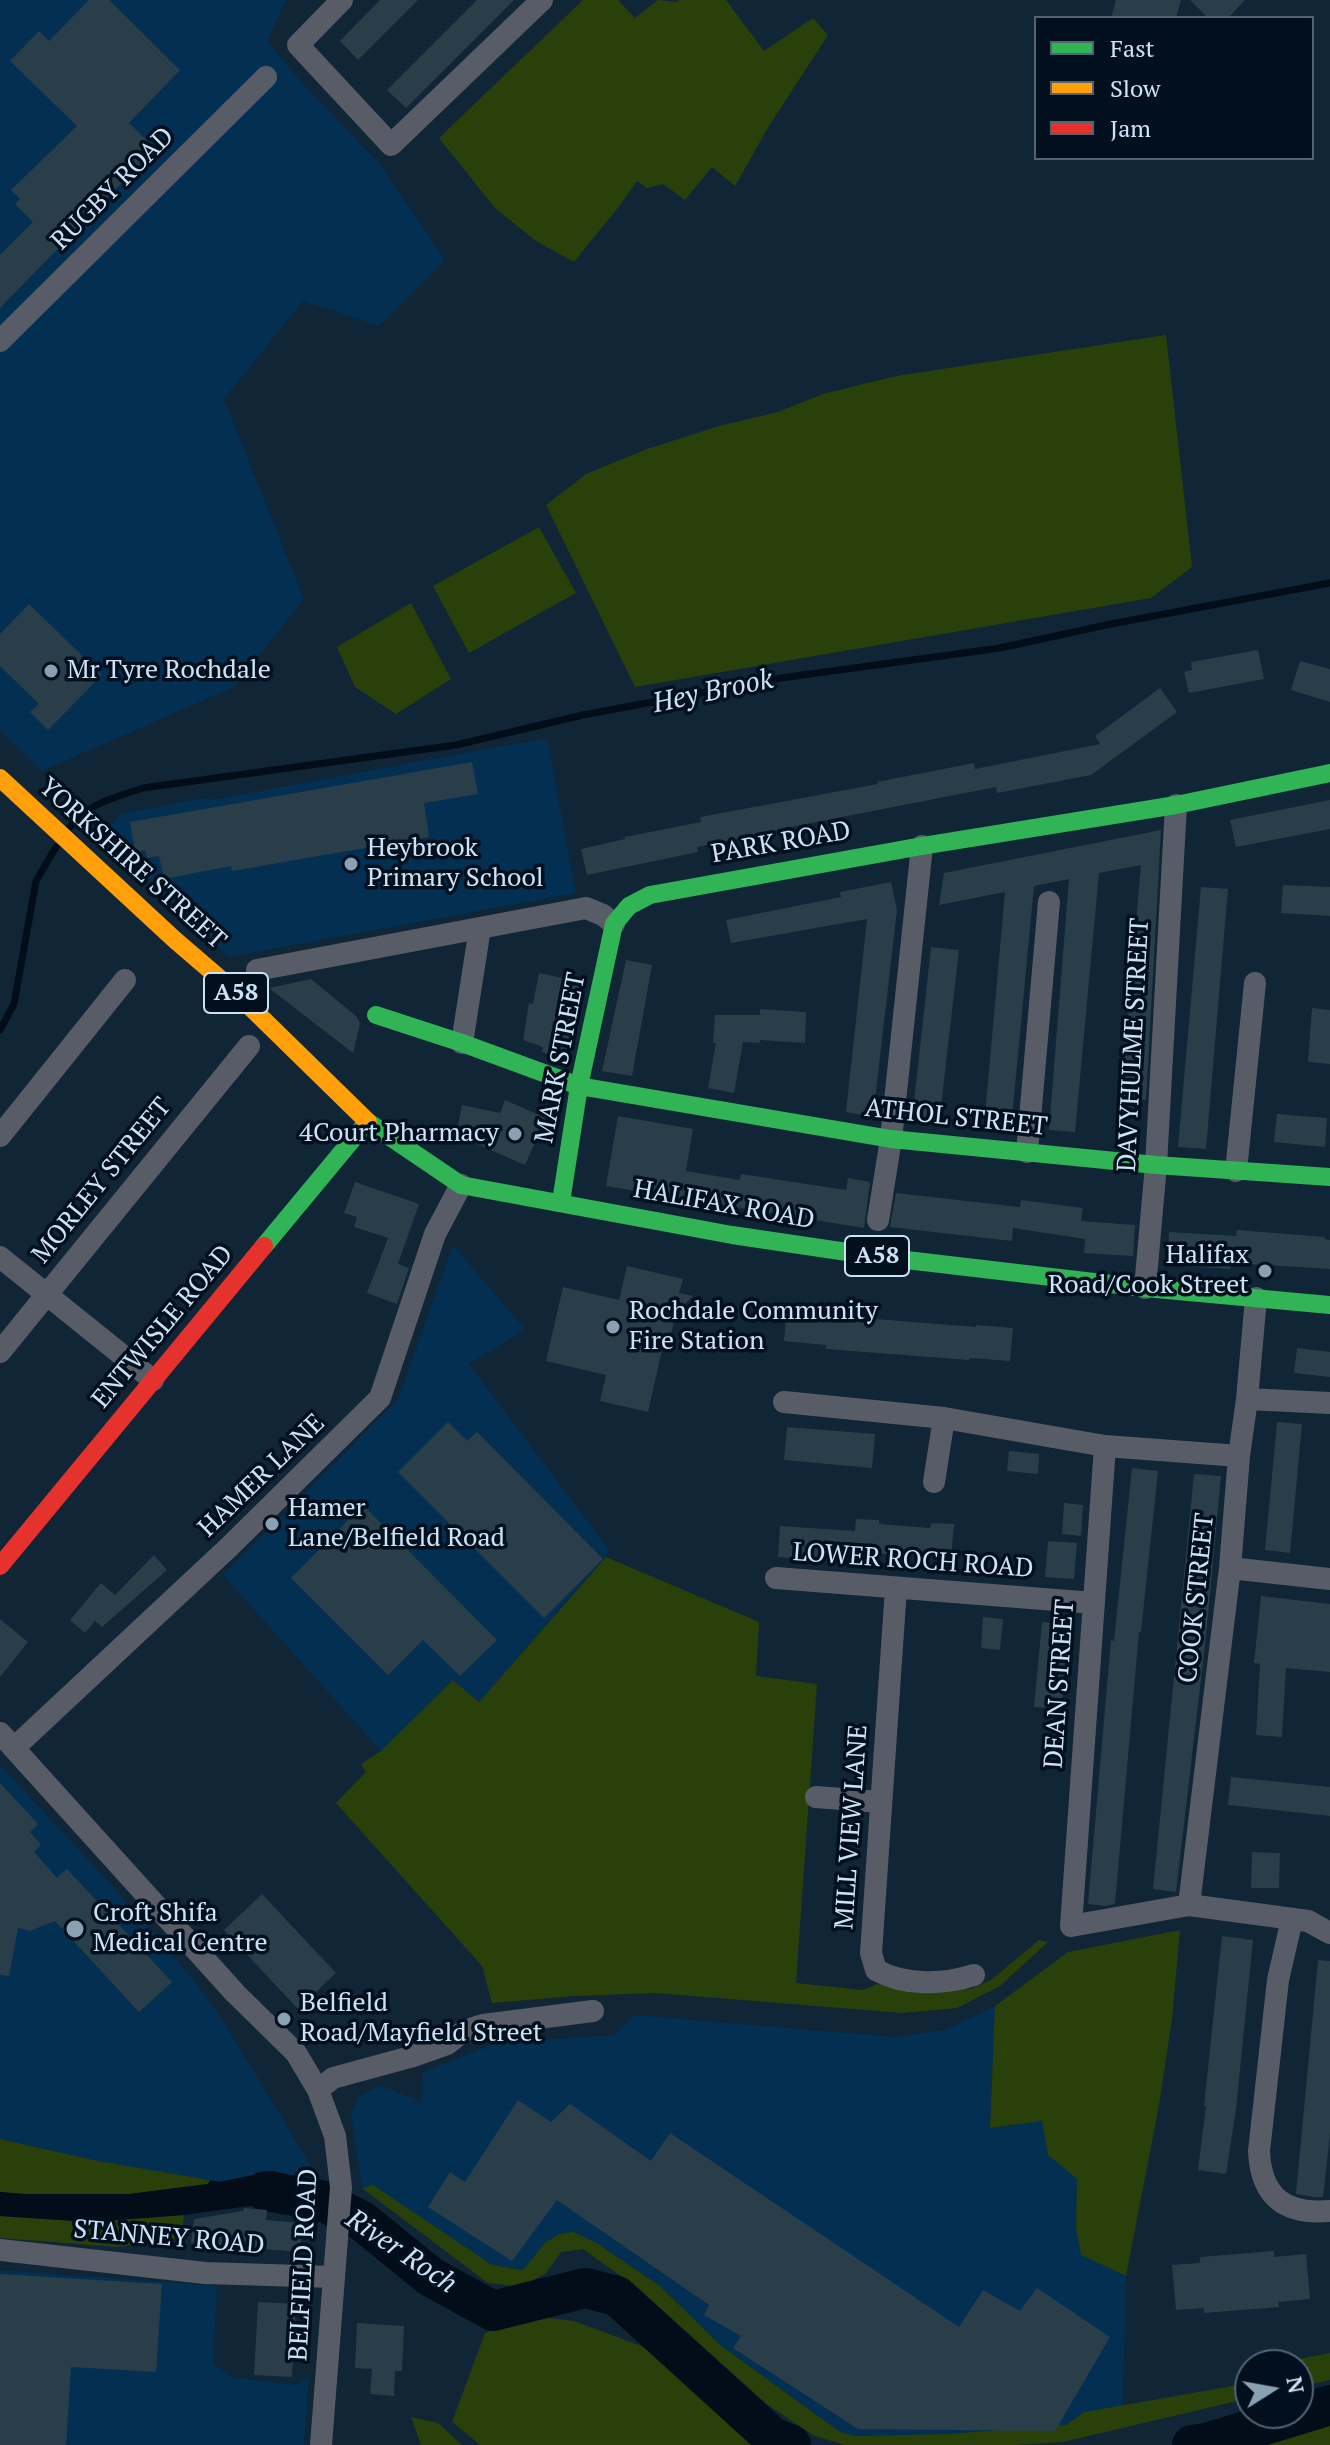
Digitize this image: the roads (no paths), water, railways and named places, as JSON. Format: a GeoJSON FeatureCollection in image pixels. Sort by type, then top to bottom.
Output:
{"type":"FeatureCollection","features":[{"type":"Feature","properties":{"kind":"main road","name":"PARK ROAD"},"geometry":{"type":"LineString","coordinates":[[614,924],[629,906],[650,895],[922,846],[1176,805],[1330,773]]}},
{"type":"Feature","properties":{"kind":"main road","name":"YORKSHIRE STREET"},"geometry":{"type":"LineString","coordinates":[[5,783],[232,989],[367,1122]]}},
{"type":"Feature","properties":{"kind":"main road","name":"MARK STREET"},"geometry":{"type":"LineString","coordinates":[[561,1202],[579,1086],[614,924]]}},
{"type":"Feature","properties":{"kind":"main road","name":"ATHOL STREET"},"geometry":{"type":"LineString","coordinates":[[376,1015],[579,1086],[891,1139],[1156,1165],[1330,1177]]}},
{"type":"Feature","properties":{"kind":"main road","name":"HALIFAX ROAD"},"geometry":{"type":"LineString","coordinates":[[367,1122],[461,1185],[732,1235],[881,1257],[1145,1288],[1330,1305]]}},
{"type":"Feature","properties":{"kind":"main road","name":"ENTWISLE ROAD"},"geometry":{"type":"LineString","coordinates":[[0,1566],[8,1542],[153,1380],[367,1122]]}},
{"type":"Feature","properties":{"kind":"street"},"geometry":{"type":"LineString","coordinates":[[342,0],[298,45],[391,145],[542,0]]}},
{"type":"Feature","properties":{"kind":"street","name":"RUGBY ROAD"},"geometry":{"type":"LineString","coordinates":[[0,341],[266,77]]}},
{"type":"Feature","properties":{"kind":"street","name":"DAVYHULME STREET"},"geometry":{"type":"LineString","coordinates":[[1145,1288],[1156,1165],[1176,805]]}},
{"type":"Feature","properties":{"kind":"street"},"geometry":{"type":"LineString","coordinates":[[878,1220],[891,1139],[922,846]]}},
{"type":"Feature","properties":{"kind":"street"},"geometry":{"type":"LineString","coordinates":[[1027,1152],[1049,902]]}},
{"type":"Feature","properties":{"kind":"street"},"geometry":{"type":"LineString","coordinates":[[257,970],[586,908],[614,924]]}},
{"type":"Feature","properties":{"kind":"street"},"geometry":{"type":"LineString","coordinates":[[462,1043],[480,928]]}},
{"type":"Feature","properties":{"kind":"street"},"geometry":{"type":"LineString","coordinates":[[0,1136],[100,997],[125,980]]}},
{"type":"Feature","properties":{"kind":"street"},"geometry":{"type":"LineString","coordinates":[[1236,1171],[1255,983]]}},
{"type":"Feature","properties":{"kind":"street","name":"MORLEY STREET"},"geometry":{"type":"LineString","coordinates":[[0,1352],[249,1046]]}},
{"type":"Feature","properties":{"kind":"street","name":"HAMER LANE"},"geometry":{"type":"LineString","coordinates":[[7,1740],[229,1547],[380,1398],[435,1234],[461,1185]]}},
{"type":"Feature","properties":{"kind":"street"},"geometry":{"type":"LineString","coordinates":[[0,1257],[153,1380]]}},
{"type":"Feature","properties":{"kind":"street","name":"COOK STREET"},"geometry":{"type":"LineString","coordinates":[[1189,1905],[1230,1568],[1256,1298]]}},
{"type":"Feature","properties":{"kind":"street"},"geometry":{"type":"LineString","coordinates":[[1247,1399],[1330,1403]]}},
{"type":"Feature","properties":{"kind":"street"},"geometry":{"type":"LineString","coordinates":[[784,1402],[944,1418],[1105,1446],[1239,1456]]}},
{"type":"Feature","properties":{"kind":"street"},"geometry":{"type":"LineString","coordinates":[[934,1482],[944,1418]]}},
{"type":"Feature","properties":{"kind":"street","name":"DEAN STREET"},"geometry":{"type":"LineString","coordinates":[[1105,1446],[1071,1926],[1189,1905]]}},
{"type":"Feature","properties":{"kind":"street"},"geometry":{"type":"LineString","coordinates":[[1230,1568],[1330,1579]]}},
{"type":"Feature","properties":{"kind":"street","name":"LOWER ROCH ROAD"},"geometry":{"type":"LineString","coordinates":[[776,1578],[1094,1603]]}},
{"type":"Feature","properties":{"kind":"street","name":"MILL VIEW LANE"},"geometry":{"type":"LineString","coordinates":[[896,1588],[871,1953],[876,1970],[888,1977],[940,1982],[974,1975]]}},
{"type":"Feature","properties":{"kind":"street","name":"BELFIELD ROAD"},"geometry":{"type":"LineString","coordinates":[[7,1740],[235,1993],[296,2053],[318,2090],[335,2136],[341,2187],[321,2445]]}},
{"type":"Feature","properties":{"kind":"street"},"geometry":{"type":"LineString","coordinates":[[816,1797],[881,1802]]}},
{"type":"Feature","properties":{"kind":"street"},"geometry":{"type":"LineString","coordinates":[[1189,1905],[1308,1921],[1330,1933]]}},
{"type":"Feature","properties":{"kind":"street"},"geometry":{"type":"LineString","coordinates":[[1292,1919],[1278,1980],[1259,2151],[1260,2172],[1280,2202],[1297,2210],[1330,2211]]}},
{"type":"Feature","properties":{"kind":"street"},"geometry":{"type":"LineString","coordinates":[[318,2090],[333,2078],[447,2044],[464,2031],[483,2025],[593,2011]]}},
{"type":"Feature","properties":{"kind":"street","name":"STANNEY ROAD"},"geometry":{"type":"LineString","coordinates":[[0,2250],[205,2273],[334,2277]]}},
{"type":"Feature","properties":{"kind":"waterway","name":"Hey Brook"},"geometry":{"type":"LineString","coordinates":[[70,827],[94,806],[143,788],[456,745],[583,715],[781,678],[1000,648],[1330,583]]}},
{"type":"Feature","properties":{"kind":"waterway","name":"Hey Brook"},"geometry":{"type":"LineString","coordinates":[[0,1030],[14,1004],[36,881],[56,847]]}},
{"type":"Feature","properties":{"kind":"waterway","name":"River Roch"},"geometry":{"type":"LineString","coordinates":[[265,2191],[320,2200],[362,2221],[431,2277],[493,2311],[585,2288],[617,2296],[772,2437],[791,2445]]}},
{"type":"Feature","properties":{"kind":"waterway","name":"River Roch"},"geometry":{"type":"LineString","coordinates":[[1192,2445],[1330,2405]]}},
{"type":"Feature","properties":{"kind":"place","name":"Mr Tyre Rochdale"},"geometry":{"type":"Point","coordinates":[51,671]}},
{"type":"Feature","properties":{"kind":"place","name":"Heybrook Primary School"},"geometry":{"type":"Point","coordinates":[351,864]}},
{"type":"Feature","properties":{"kind":"place","name":"4Court Pharmacy"},"geometry":{"type":"Point","coordinates":[515,1134]}},
{"type":"Feature","properties":{"kind":"place","name":"Halifax Road/Cook Street"},"geometry":{"type":"Point","coordinates":[1265,1271]}},
{"type":"Feature","properties":{"kind":"place","name":"Rochdale Community Fire Station"},"geometry":{"type":"Point","coordinates":[613,1327]}},
{"type":"Feature","properties":{"kind":"place","name":"Hamer Lane/Belfield Road"},"geometry":{"type":"Point","coordinates":[272,1524]}},
{"type":"Feature","properties":{"kind":"place","name":"Croft Shifa Medical Centre"},"geometry":{"type":"Point","coordinates":[75,1929]}},
{"type":"Feature","properties":{"kind":"place","name":"Belfield Road/Mayfield Street"},"geometry":{"type":"Point","coordinates":[284,2019]}}]}
